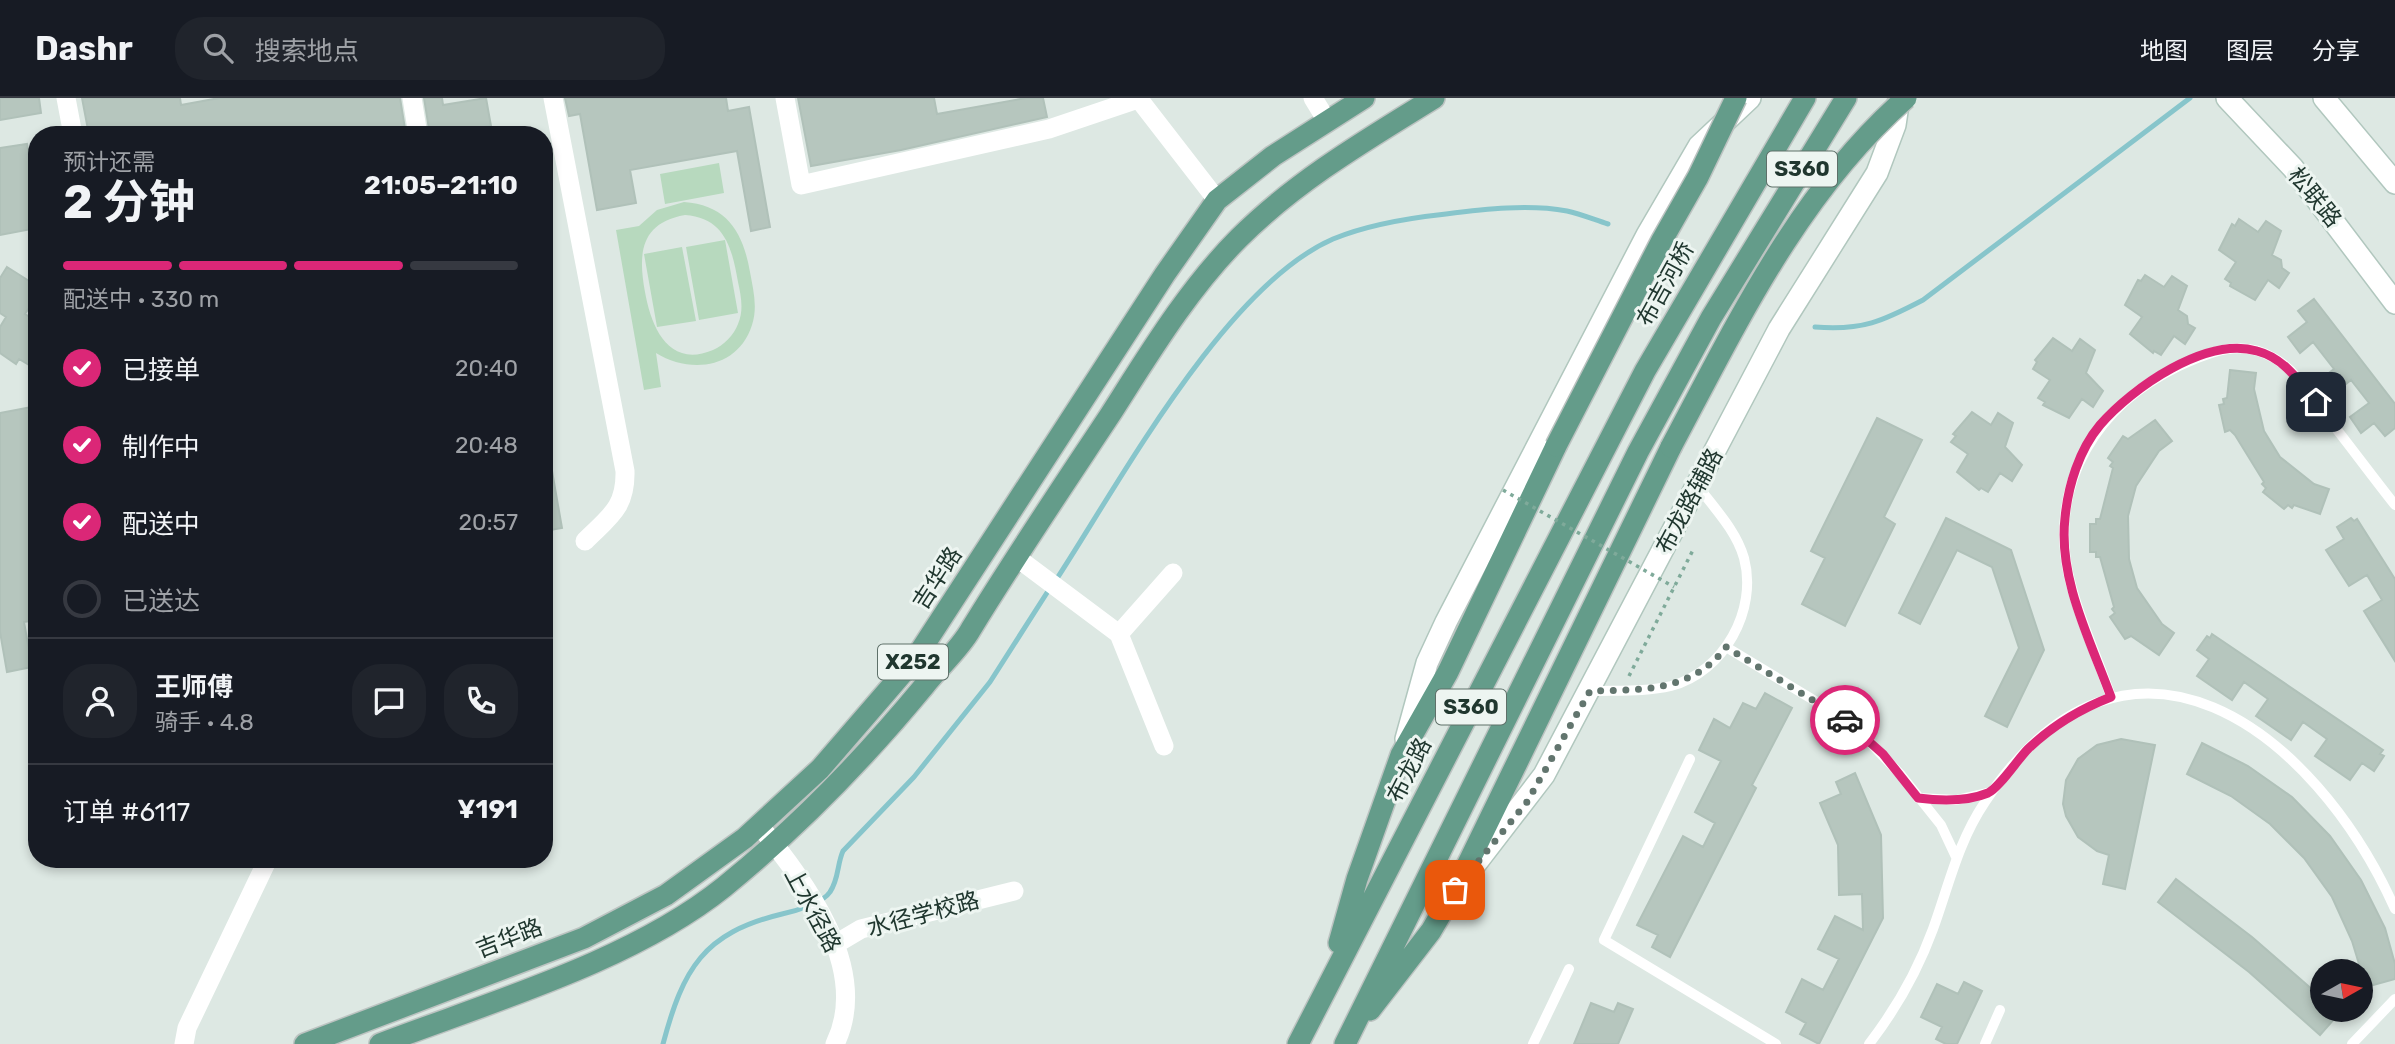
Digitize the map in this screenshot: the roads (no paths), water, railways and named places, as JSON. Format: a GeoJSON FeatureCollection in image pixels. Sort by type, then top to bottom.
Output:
{"type":"FeatureCollection","features":[{"type":"Feature","properties":{"kind":"main road","name":"吉华路"},"geometry":{"type":"LineString","coordinates":[[305,1044],[584,938],[666,895],[759,825],[820,769],[915,659],[1165,274],[1217,200],[1273,156],[1364,98]]}},
{"type":"Feature","properties":{"kind":"main road","name":"X252"},"geometry":{"type":"LineString","coordinates":[[380,1044],[563,974],[646,937],[721,890],[802,820],[881,739],[970,632],[1153,349],[1194,291],[1238,238],[1318,172],[1434,98]]}},
{"type":"Feature","properties":{"kind":"main road"},"geometry":{"type":"LineString","coordinates":[[1401,755],[1448,672],[1556,446],[1661,242],[1698,177],[1736,98]]}},
{"type":"Feature","properties":{"kind":"main road"},"geometry":{"type":"LineString","coordinates":[[1325,990],[1357,879],[1401,755],[1427,663],[1446,622],[1568,382],[1699,146],[1749,98]]}},
{"type":"Feature","properties":{"kind":"main road","name":"布吉河桥"},"geometry":{"type":"LineString","coordinates":[[1645,371],[1805,98]]}},
{"type":"Feature","properties":{"kind":"main road","name":"S360"},"geometry":{"type":"LineString","coordinates":[[1346,1042],[1532,662],[1673,386],[1758,239],[1846,98]]}},
{"type":"Feature","properties":{"kind":"main road","name":"布龙路辅路"},"geometry":{"type":"LineString","coordinates":[[1455,890],[1533,793],[1590,691],[1779,329],[1877,173],[1895,125],[1899,98]]}},
{"type":"Feature","properties":{"kind":"main road"},"geometry":{"type":"LineString","coordinates":[[1346,1042],[1412,959],[1455,890],[1671,447],[1773,262],[1811,202],[1863,138],[1906,98]]}},
{"type":"Feature","properties":{"kind":"main road","name":"松联路"},"geometry":{"type":"LineString","coordinates":[[2227,98],[2331,214],[2395,303]]}},
{"type":"Feature","properties":{"kind":"main road"},"geometry":{"type":"LineString","coordinates":[[2324,98],[2395,183]]}},
{"type":"Feature","properties":{"kind":"main road","name":"布龙路"},"geometry":{"type":"LineString","coordinates":[[1298,1044],[1645,371]]}},
{"type":"Feature","properties":{"kind":"street"},"geometry":{"type":"LineString","coordinates":[[66,98],[71,126]]}},
{"type":"Feature","properties":{"kind":"street"},"geometry":{"type":"LineString","coordinates":[[412,98],[417,126]]}},
{"type":"Feature","properties":{"kind":"street"},"geometry":{"type":"LineString","coordinates":[[553,98],[625,471],[625,489],[620,505],[584,541]]}},
{"type":"Feature","properties":{"kind":"street"},"geometry":{"type":"LineString","coordinates":[[785,98],[800,185],[1049,129],[1138,99],[1217,200]]}},
{"type":"Feature","properties":{"kind":"street"},"geometry":{"type":"LineString","coordinates":[[1313,98],[1327,121]]}},
{"type":"Feature","properties":{"kind":"street"},"geometry":{"type":"LineString","coordinates":[[1016,557],[1119,634],[1164,746]]}},
{"type":"Feature","properties":{"kind":"street"},"geometry":{"type":"LineString","coordinates":[[1119,634],[1173,573]]}},
{"type":"Feature","properties":{"kind":"street","name":"上水径路"},"geometry":{"type":"LineString","coordinates":[[759,825],[793,868],[832,939],[845,985],[845,1006],[835,1044]]}},
{"type":"Feature","properties":{"kind":"street"},"geometry":{"type":"LineString","coordinates":[[184,1044],[187,1028],[264,868]]}},
{"type":"Feature","properties":{"kind":"street","name":"水径学校路"},"geometry":{"type":"LineString","coordinates":[[832,939],[861,929],[1014,891]]}},
{"type":"Feature","properties":{"kind":"lane"},"geometry":{"type":"LineString","coordinates":[[2111,697],[2068,573],[2064,522],[2075,471],[2100,426],[2132,396],[2168,372],[2223,348],[2241,347],[2274,358],[2300,381],[2395,505]]}},
{"type":"Feature","properties":{"kind":"lane"},"geometry":{"type":"LineString","coordinates":[[1590,691],[1672,685],[1697,674],[1726,647],[1744,612],[1747,585],[1744,558],[1734,533],[1698,485]]}},
{"type":"Feature","properties":{"kind":"lane"},"geometry":{"type":"LineString","coordinates":[[1726,647],[1855,728],[1883,754],[1941,825],[1956,856]]}},
{"type":"Feature","properties":{"kind":"lane"},"geometry":{"type":"LineString","coordinates":[[1870,1044],[1919,962],[1933,931],[1956,856],[1992,792],[2013,765],[2047,733],[2078,710],[2111,697],[2151,691],[2194,699],[2235,716],[2294,765],[2336,810],[2372,862],[2395,909]]}},
{"type":"Feature","properties":{"kind":"lane"},"geometry":{"type":"LineString","coordinates":[[1690,759],[1604,940],[1776,1044]]}},
{"type":"Feature","properties":{"kind":"lane"},"geometry":{"type":"LineString","coordinates":[[1918,798],[1956,800],[1992,792]]}},
{"type":"Feature","properties":{"kind":"lane"},"geometry":{"type":"LineString","coordinates":[[1533,1044],[1569,970]]}},
{"type":"Feature","properties":{"kind":"lane"},"geometry":{"type":"LineString","coordinates":[[2352,1044],[2395,999]]}},
{"type":"Feature","properties":{"kind":"lane"},"geometry":{"type":"LineString","coordinates":[[1984,1044],[2000,1010]]}},
{"type":"Feature","properties":{"kind":"waterway"},"geometry":{"type":"LineString","coordinates":[[1815,327],[1846,327],[1872,323],[1923,300],[2190,98]]}},
{"type":"Feature","properties":{"kind":"waterway"},"geometry":{"type":"LineString","coordinates":[[1056,580],[1178,390],[1253,298],[1293,263],[1346,234],[1388,223],[1432,216],[1491,209],[1538,208],[1567,211],[1608,224]]}},
{"type":"Feature","properties":{"kind":"waterway"},"geometry":{"type":"LineString","coordinates":[[663,1044],[679,995],[689,975],[700,958],[715,944],[755,922],[794,911],[827,896],[835,882],[843,851],[914,777],[990,682],[1050,588]]}}]}
